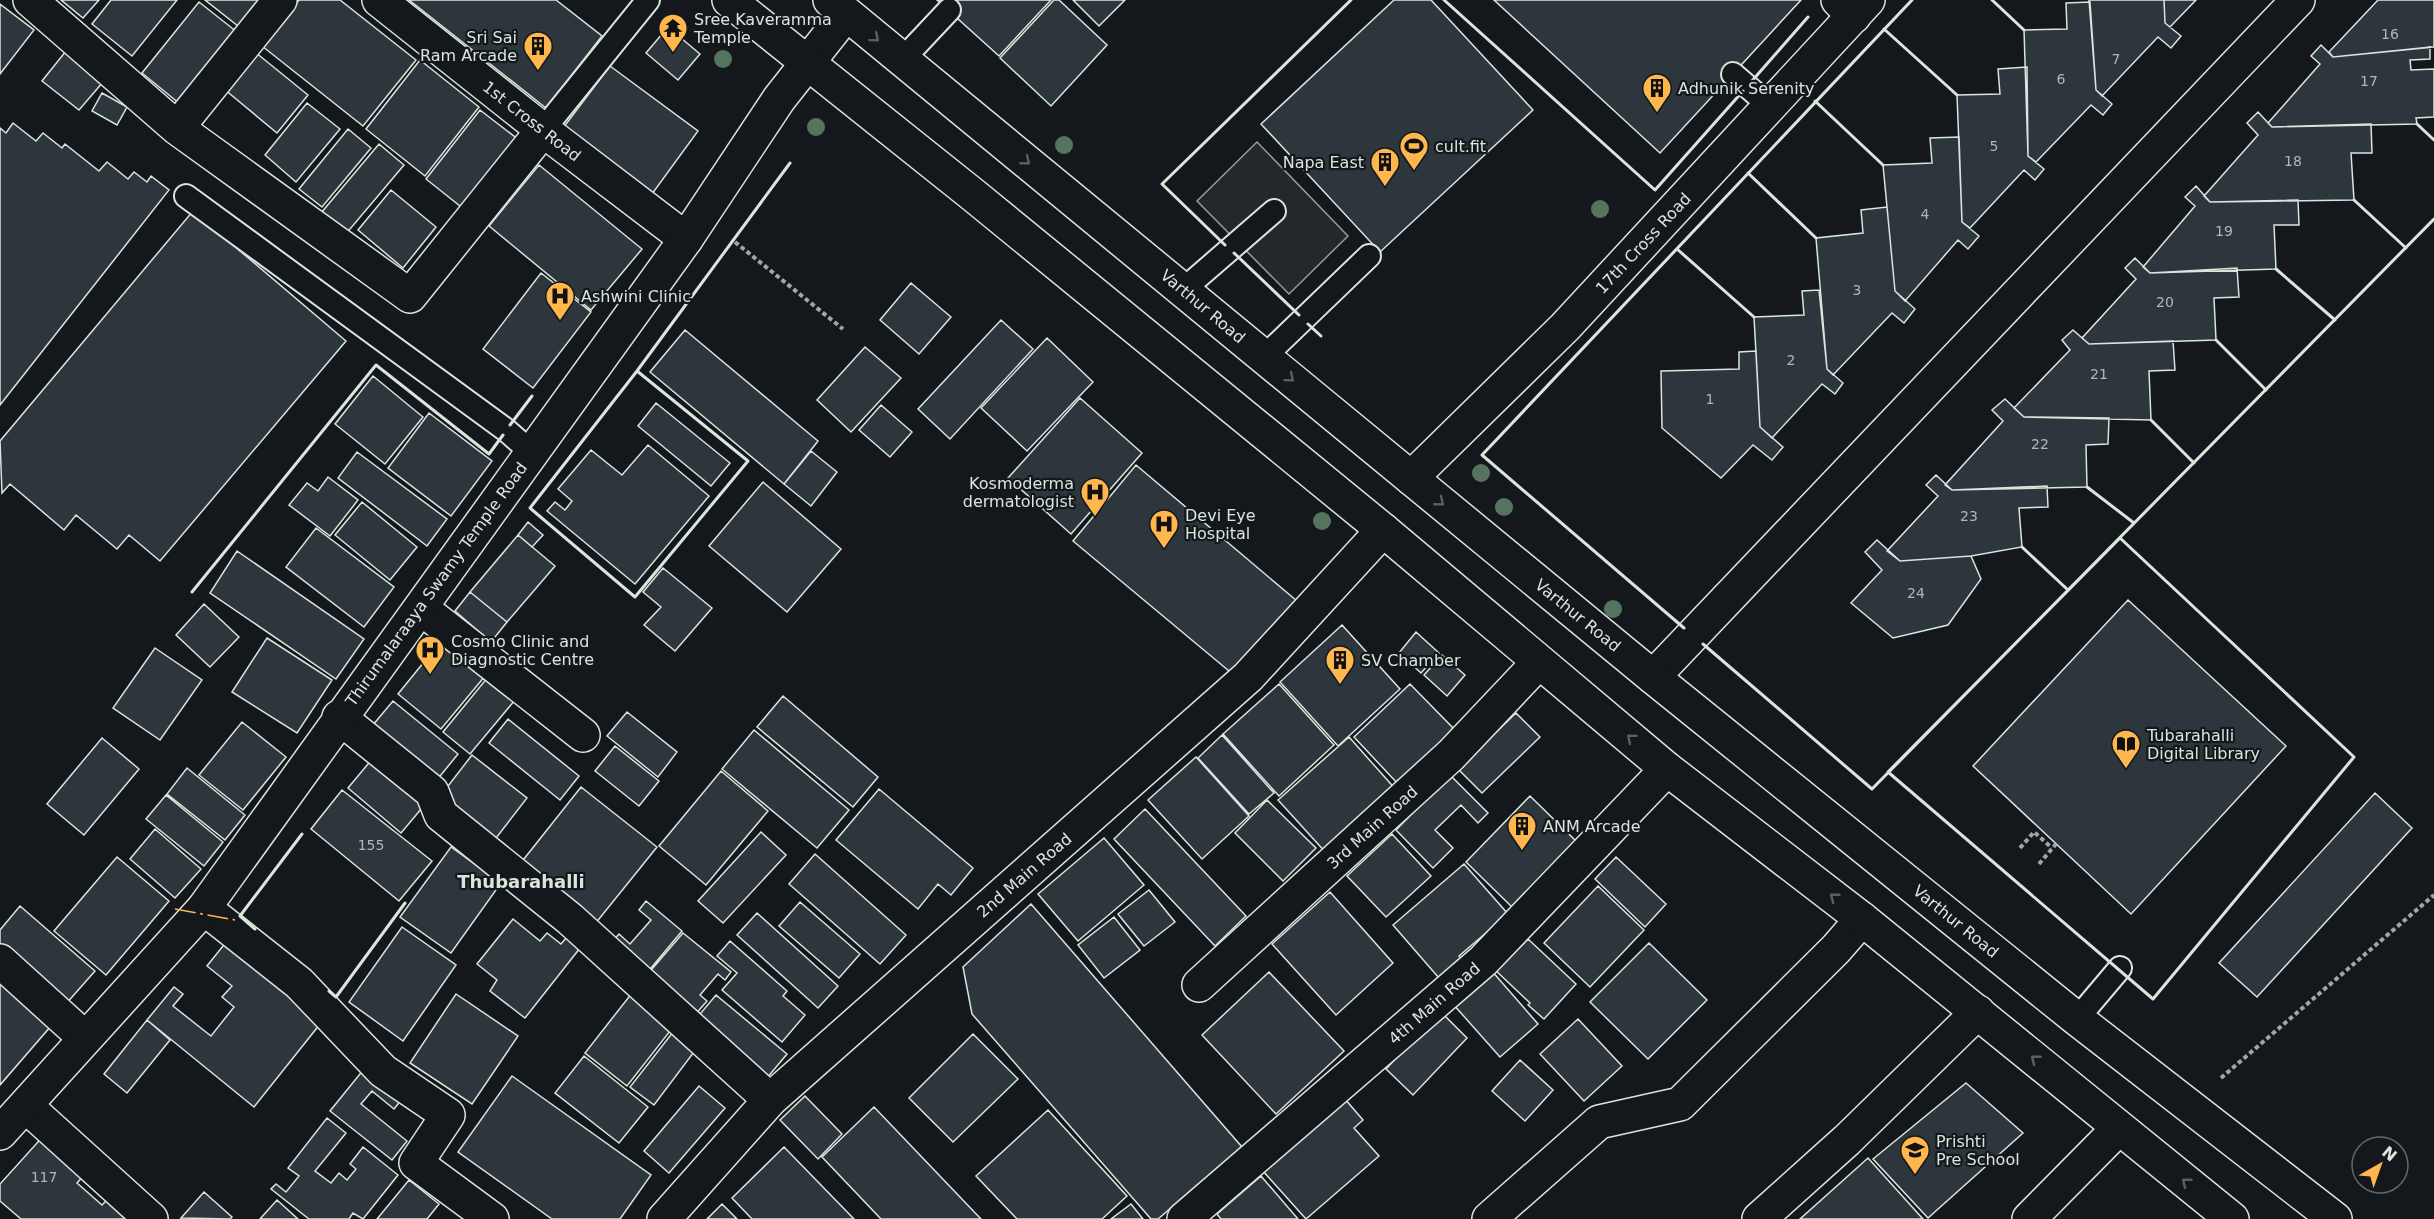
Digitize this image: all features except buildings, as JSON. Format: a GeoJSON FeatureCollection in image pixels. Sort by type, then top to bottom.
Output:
{"type":"FeatureCollection","features":[{"type":"Feature","properties":{"kind":"street"},"geometry":{"type":"LineString","coordinates":[[30,0],[177,128],[410,296],[543,130]]}},
{"type":"Feature","properties":{"kind":"street"},"geometry":{"type":"LineString","coordinates":[[177,128],[280,0]]}},
{"type":"Feature","properties":{"kind":"street","name":"1st Cross Road"},"geometry":{"type":"LineString","coordinates":[[379,0],[543,130],[693,227]]}},
{"type":"Feature","properties":{"kind":"street"},"geometry":{"type":"LineString","coordinates":[[729,0],[972,194],[1383,530],[1667,769],[1862,919],[2232,1219]]}},
{"type":"Feature","properties":{"kind":"street"},"geometry":{"type":"LineString","coordinates":[[1653,677],[2298,0]]}},
{"type":"Feature","properties":{"kind":"street","name":"17th Cross Road"},"geometry":{"type":"LineString","coordinates":[[1411,478],[1566,327],[1770,106],[1853,5]]}},
{"type":"Feature","properties":{"kind":"street","name":"Thirumalaraaya Swamy Temple Road"},"geometry":{"type":"LineString","coordinates":[[0,1133],[204,908],[693,227],[806,63],[838,7]]}},
{"type":"Feature","properties":{"kind":"street","name":"Varthur Road"},"geometry":{"type":"LineString","coordinates":[[838,7],[1653,677],[2077,1019],[2335,1219]]}},
{"type":"Feature","properties":{"kind":"street","name":"2nd Main Road"},"geometry":{"type":"LineString","coordinates":[[664,1219],[770,1100],[1248,677],[1383,530]]}},
{"type":"Feature","properties":{"kind":"street"},"geometry":{"type":"LineString","coordinates":[[420,608],[583,735]]}},
{"type":"Feature","properties":{"kind":"street","name":"3rd Main Road"},"geometry":{"type":"LineString","coordinates":[[1199,985],[1451,755],[1539,662]]}},
{"type":"Feature","properties":{"kind":"street"},"geometry":{"type":"LineString","coordinates":[[339,717],[432,792],[441,815],[570,919],[770,1100]]}},
{"type":"Feature","properties":{"kind":"street","name":"4th Main Road"},"geometry":{"type":"LineString","coordinates":[[1184,1219],[1483,961],[1667,769]]}},
{"type":"Feature","properties":{"kind":"street"},"geometry":{"type":"LineString","coordinates":[[204,908],[298,982],[383,1071],[448,1115],[416,1163],[492,1219]]}},
{"type":"Feature","properties":{"kind":"street"},"geometry":{"type":"LineString","coordinates":[[1489,1219],[1599,1122],[1680,1104],[1836,949],[1862,919]]}},
{"type":"Feature","properties":{"kind":"street"},"geometry":{"type":"LineString","coordinates":[[0,961],[85,1038]]}},
{"type":"Feature","properties":{"kind":"street"},"geometry":{"type":"LineString","coordinates":[[1759,1219],[1847,1140],[1978,1012]]}},
{"type":"Feature","properties":{"kind":"street"},"geometry":{"type":"LineString","coordinates":[[26,1106],[151,1219]]}},
{"type":"Feature","properties":{"kind":"street"},"geometry":{"type":"LineString","coordinates":[[2029,1219],[2119,1128]]}},
{"type":"Feature","properties":{"kind":"lane"},"geometry":{"type":"LineString","coordinates":[[543,130],[648,0]]}},
{"type":"Feature","properties":{"kind":"lane"},"geometry":{"type":"LineString","coordinates":[[902,60],[949,10]]}},
{"type":"Feature","properties":{"kind":"lane"},"geometry":{"type":"LineString","coordinates":[[1733,74],[1770,106]]}},
{"type":"Feature","properties":{"kind":"lane"},"geometry":{"type":"LineString","coordinates":[[186,196],[506,430],[531,452]]}},
{"type":"Feature","properties":{"kind":"lane"},"geometry":{"type":"LineString","coordinates":[[1183,290],[1274,211]]}},
{"type":"Feature","properties":{"kind":"lane"},"geometry":{"type":"LineString","coordinates":[[1264,357],[1369,256]]}},
{"type":"Feature","properties":{"kind":"lane"},"geometry":{"type":"LineString","coordinates":[[2077,1019],[2120,968]]}},
{"type":"Feature","properties":{"kind":"path"},"geometry":{"type":"LineString","coordinates":[[693,227],[843,329]]}},
{"type":"Feature","properties":{"kind":"path"},"geometry":{"type":"LineString","coordinates":[[2020,848],[2034,832],[2052,848]]}},
{"type":"Feature","properties":{"kind":"path"},"geometry":{"type":"LineString","coordinates":[[2039,864],[2056,844]]}},
{"type":"Feature","properties":{"kind":"path"},"geometry":{"type":"LineString","coordinates":[[2188,1106],[2434,895]]}},
{"type":"Feature","properties":{"kind":"shaded area"},"geometry":{"type":"Polygon","coordinates":[[[1257,142],[1348,236],[1289,294],[1197,201],[1257,142]]]}},
{"type":"Feature","properties":{"kind":"wall"},"geometry":{"type":"LineString","coordinates":[[1225,245],[1162,184],[1351,0]]}},
{"type":"Feature","properties":{"kind":"wall"},"geometry":{"type":"LineString","coordinates":[[1444,0],[1655,190],[1743,91]]}},
{"type":"Feature","properties":{"kind":"wall"},"geometry":{"type":"LineString","coordinates":[[1684,628],[1482,455],[1912,0]]}},
{"type":"Feature","properties":{"kind":"wall"},"geometry":{"type":"LineString","coordinates":[[1992,0],[2024,30]]}},
{"type":"Feature","properties":{"kind":"wall"},"geometry":{"type":"LineString","coordinates":[[1751,82],[1808,17]]}},
{"type":"Feature","properties":{"kind":"wall"},"geometry":{"type":"LineString","coordinates":[[1884,29],[1957,95]]}},
{"type":"Feature","properties":{"kind":"wall"},"geometry":{"type":"LineString","coordinates":[[1815,101],[1883,165]]}},
{"type":"Feature","properties":{"kind":"wall"},"geometry":{"type":"LineString","coordinates":[[2417,124],[2434,140]]}},
{"type":"Feature","properties":{"kind":"wall"},"geometry":{"type":"LineString","coordinates":[[637,371],[748,461],[635,597],[530,508],[637,371],[790,163]]}},
{"type":"Feature","properties":{"kind":"wall"},"geometry":{"type":"LineString","coordinates":[[1748,173],[1816,238]]}},
{"type":"Feature","properties":{"kind":"wall"},"geometry":{"type":"LineString","coordinates":[[2354,200],[2406,248]]}},
{"type":"Feature","properties":{"kind":"wall"},"geometry":{"type":"LineString","coordinates":[[1703,644],[1872,789],[2434,219]]}},
{"type":"Feature","properties":{"kind":"wall"},"geometry":{"type":"LineString","coordinates":[[1677,249],[1754,317]]}},
{"type":"Feature","properties":{"kind":"wall"},"geometry":{"type":"LineString","coordinates":[[1234,253],[1299,315]]}},
{"type":"Feature","properties":{"kind":"wall"},"geometry":{"type":"LineString","coordinates":[[2276,269],[2335,320]]}},
{"type":"Feature","properties":{"kind":"wall"},"geometry":{"type":"LineString","coordinates":[[1308,324],[1321,336]]}},
{"type":"Feature","properties":{"kind":"wall"},"geometry":{"type":"LineString","coordinates":[[2216,340],[2266,390]]}},
{"type":"Feature","properties":{"kind":"wall"},"geometry":{"type":"LineString","coordinates":[[192,592],[376,365],[489,454],[503,435]]}},
{"type":"Feature","properties":{"kind":"wall"},"geometry":{"type":"LineString","coordinates":[[510,425],[532,396]]}},
{"type":"Feature","properties":{"kind":"wall"},"geometry":{"type":"LineString","coordinates":[[2151,420],[2194,463]]}},
{"type":"Feature","properties":{"kind":"wall"},"geometry":{"type":"LineString","coordinates":[[2087,487],[2134,523]]}},
{"type":"Feature","properties":{"kind":"wall"},"geometry":{"type":"LineString","coordinates":[[2120,538],[2354,757],[2153,999],[1888,772],[2120,538]]}},
{"type":"Feature","properties":{"kind":"wall"},"geometry":{"type":"LineString","coordinates":[[2022,547],[2068,590]]}},
{"type":"Feature","properties":{"kind":"wall"},"geometry":{"type":"LineString","coordinates":[[255,929],[240,916],[302,834]]}},
{"type":"Feature","properties":{"kind":"wall"},"geometry":{"type":"LineString","coordinates":[[329,991],[336,997],[405,903]]}},
{"type":"Feature","properties":{"kind":"power"},"geometry":{"type":"LineString","coordinates":[[175,909],[235,920]]}},
{"type":"Feature","properties":{"kind":"place","name":"Sree Kaveramma Temple"},"geometry":{"type":"Point","coordinates":[673,54]}},
{"type":"Feature","properties":{"kind":"place","name":"Sri Sai Ram Arcade"},"geometry":{"type":"Point","coordinates":[538,72]}},
{"type":"Feature","properties":{"kind":"place","name":"Adhunik Serenity"},"geometry":{"type":"Point","coordinates":[1657,114]}},
{"type":"Feature","properties":{"kind":"place","name":"cult.fit"},"geometry":{"type":"Point","coordinates":[1414,172]}},
{"type":"Feature","properties":{"kind":"place","name":"Napa East"},"geometry":{"type":"Point","coordinates":[1385,188]}},
{"type":"Feature","properties":{"kind":"place","name":"Ashwini Clinic"},"geometry":{"type":"Point","coordinates":[560,322]}},
{"type":"Feature","properties":{"kind":"place","name":"Kosmoderma dermatologist"},"geometry":{"type":"Point","coordinates":[1095,518]}},
{"type":"Feature","properties":{"kind":"place","name":"Devi Eye Hospital"},"geometry":{"type":"Point","coordinates":[1164,550]}},
{"type":"Feature","properties":{"kind":"place","name":"Cosmo Clinic and Diagnostic Centre"},"geometry":{"type":"Point","coordinates":[430,676]}},
{"type":"Feature","properties":{"kind":"place","name":"SV Chamber"},"geometry":{"type":"Point","coordinates":[1340,686]}},
{"type":"Feature","properties":{"kind":"place","name":"Tubarahalli Digital Library"},"geometry":{"type":"Point","coordinates":[2126,770]}},
{"type":"Feature","properties":{"kind":"place","name":"ANM Arcade"},"geometry":{"type":"Point","coordinates":[1522,852]}},
{"type":"Feature","properties":{"kind":"place","name":"Prishti Pre School"},"geometry":{"type":"Point","coordinates":[1915,1176]}},
{"type":"Feature","properties":{"kind":"district","name":"Thubarahalli"},"geometry":{"type":"Point","coordinates":[521,882]}}]}
